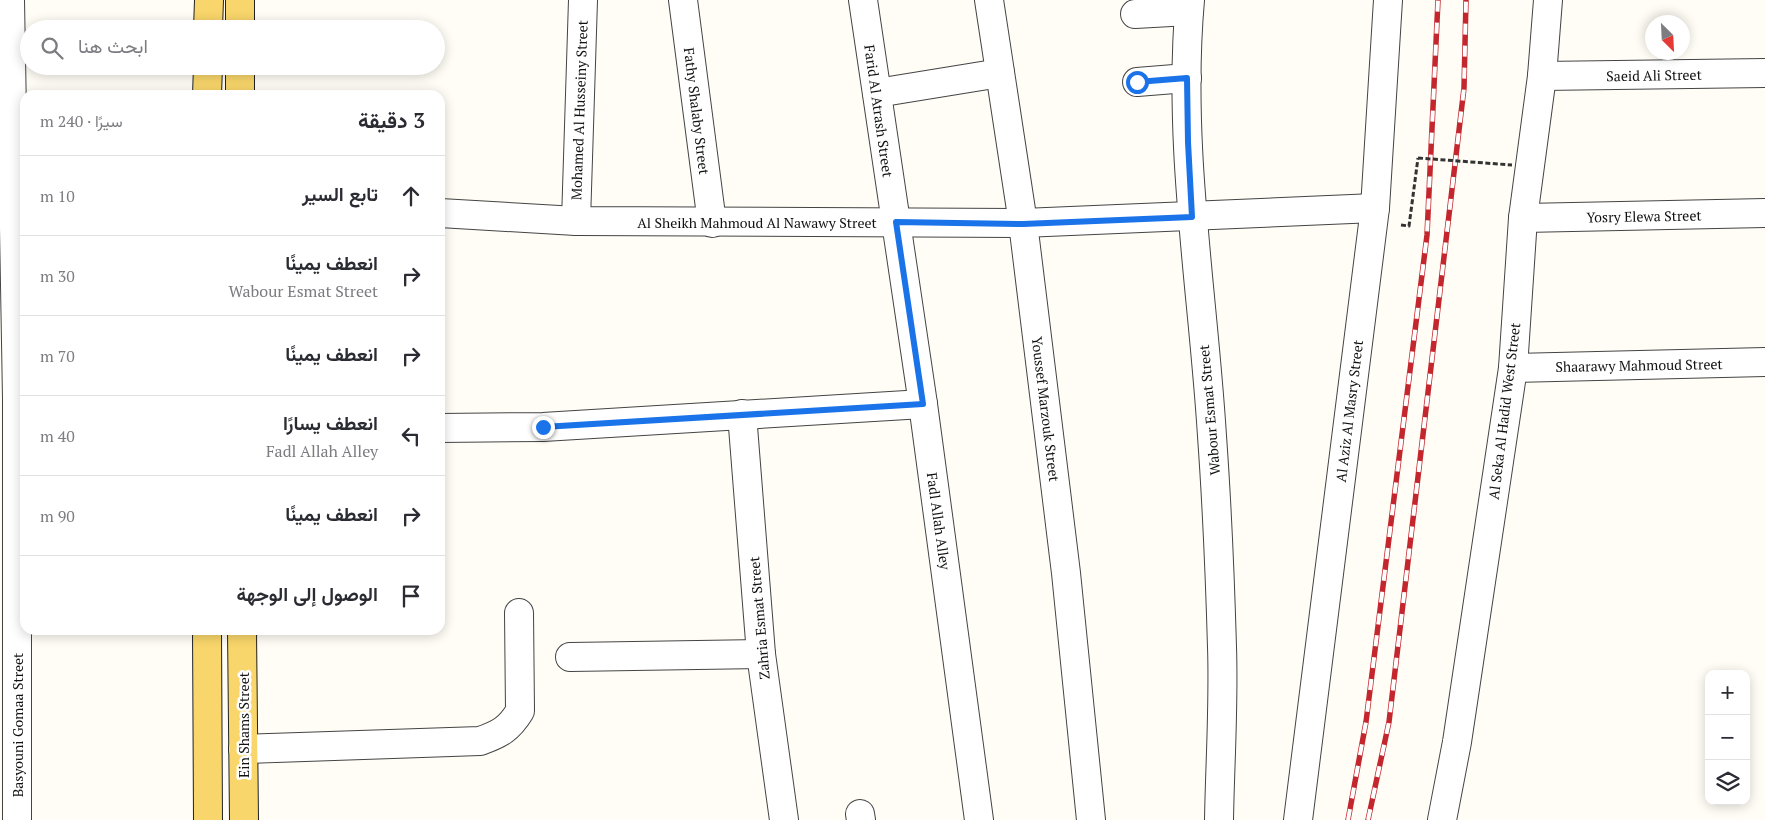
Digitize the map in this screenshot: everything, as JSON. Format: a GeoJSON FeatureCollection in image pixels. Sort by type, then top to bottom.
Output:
{"type":"FeatureCollection","features":[{"type":"Feature","properties":{"kind":"main road"},"geometry":{"type":"LineString","coordinates":[[208,0],[208,20]]}},
{"type":"Feature","properties":{"kind":"main road"},"geometry":{"type":"LineString","coordinates":[[240,0],[240,20]]}},
{"type":"Feature","properties":{"kind":"main road"},"geometry":{"type":"LineString","coordinates":[[207,90],[208,75]]}},
{"type":"Feature","properties":{"kind":"main road"},"geometry":{"type":"LineString","coordinates":[[240,75],[240,90]]}},
{"type":"Feature","properties":{"kind":"main road"},"geometry":{"type":"LineString","coordinates":[[207,635],[208,820]]}},
{"type":"Feature","properties":{"kind":"main road","name":"Ein Shams Street"},"geometry":{"type":"LineString","coordinates":[[242,635],[244,820]]}},
{"type":"Feature","properties":{"kind":"street","name":"Basyouni Gomaa Street"},"geometry":{"type":"LineString","coordinates":[[10,0],[7,216],[14,399],[17,820]]}},
{"type":"Feature","properties":{"kind":"street","name":"Mohamed Al Husseiny Street"},"geometry":{"type":"LineString","coordinates":[[576,221],[583,0]]}},
{"type":"Feature","properties":{"kind":"street","name":"Fathy Shalaby Street"},"geometry":{"type":"LineString","coordinates":[[683,0],[712,223]]}},
{"type":"Feature","properties":{"kind":"street","name":"Farid Al Atrash Street"},"geometry":{"type":"LineString","coordinates":[[863,0],[896,222]]}},
{"type":"Feature","properties":{"kind":"street","name":"Youssef Marzouk Street"},"geometry":{"type":"LineString","coordinates":[[989,0],[1023,224],[1066,573],[1091,820]]}},
{"type":"Feature","properties":{"kind":"street","name":"Al Aziz Al Masry Street"},"geometry":{"type":"LineString","coordinates":[[1298,820],[1375,208],[1388,0]]}},
{"type":"Feature","properties":{"kind":"street","name":"Al Seka Al Hadid West Street"},"geometry":{"type":"LineString","coordinates":[[1442,820],[1457,742],[1513,368],[1523,218],[1542,76],[1548,0]]}},
{"type":"Feature","properties":{"kind":"street"},"geometry":{"type":"LineString","coordinates":[[1136,14],[1190,5]]}},
{"type":"Feature","properties":{"kind":"street","name":"Wabour Esmat Street"},"geometry":{"type":"LineString","coordinates":[[1190,5],[1187,78],[1188,142],[1192,217],[1212,435],[1223,648],[1219,820]]}},
{"type":"Feature","properties":{"kind":"street"},"geometry":{"type":"LineString","coordinates":[[877,93],[1000,72]]}},
{"type":"Feature","properties":{"kind":"street","name":"Saeid Ali Street"},"geometry":{"type":"LineString","coordinates":[[1542,76],[1765,73]]}},
{"type":"Feature","properties":{"kind":"street"},"geometry":{"type":"LineString","coordinates":[[1137,82],[1187,78]]}},
{"type":"Feature","properties":{"kind":"street","name":"Al Sheikh Mahmoud Al Nawawy Street"},"geometry":{"type":"LineString","coordinates":[[445,213],[576,221],[1023,224],[1375,208]]}},
{"type":"Feature","properties":{"kind":"street","name":"Yosry Elewa Street"},"geometry":{"type":"LineString","coordinates":[[1523,218],[1765,213]]}},
{"type":"Feature","properties":{"kind":"street","name":"Fadl Allah Alley"},"geometry":{"type":"LineString","coordinates":[[896,222],[980,820]]}},
{"type":"Feature","properties":{"kind":"street","name":"Shaarawy Mahmoud Street"},"geometry":{"type":"LineString","coordinates":[[1513,368],[1765,362]]}},
{"type":"Feature","properties":{"kind":"street"},"geometry":{"type":"LineString","coordinates":[[445,428],[543,427],[923,404]]}},
{"type":"Feature","properties":{"kind":"street","name":"Zahria Esmat Street"},"geometry":{"type":"LineString","coordinates":[[742,414],[761,654],[784,820]]}},
{"type":"Feature","properties":{"kind":"street"},"geometry":{"type":"LineString","coordinates":[[244,749],[480,741],[497,735],[512,724],[520,710],[519,613]]}},
{"type":"Feature","properties":{"kind":"street"},"geometry":{"type":"LineString","coordinates":[[570,657],[761,654]]}},
{"type":"Feature","properties":{"kind":"path"},"geometry":{"type":"LineString","coordinates":[[1409,226],[1418,158],[1512,165]]}},
{"type":"Feature","properties":{"kind":"railway"},"geometry":{"type":"LineString","coordinates":[[1348,820],[1366,722],[1427,235],[1438,0]]}},
{"type":"Feature","properties":{"kind":"railway"},"geometry":{"type":"LineString","coordinates":[[1368,820],[1389,722],[1464,88],[1466,0]]}},
{"type":"Feature","properties":{"kind":"route"},"geometry":{"type":"LineString","coordinates":[[543,427],[923,404],[896,222],[1023,224],[1192,217],[1187,78],[1137,82]]}}]}
